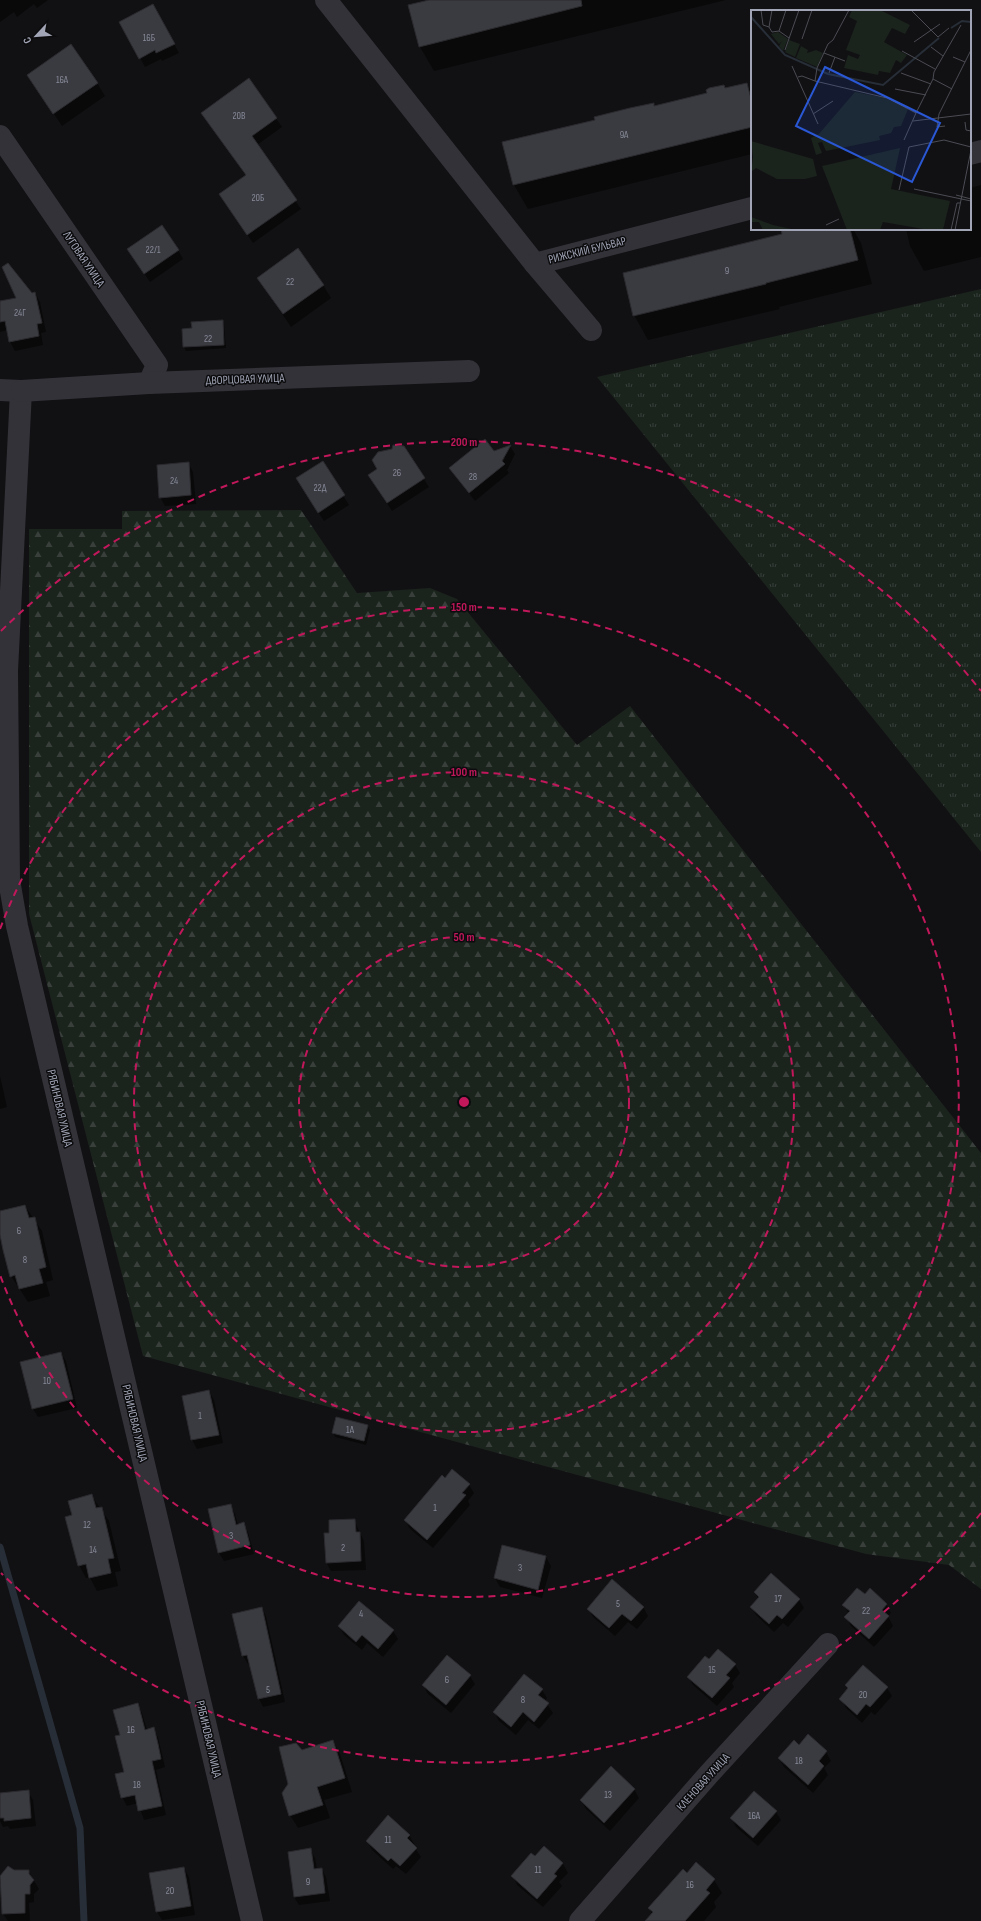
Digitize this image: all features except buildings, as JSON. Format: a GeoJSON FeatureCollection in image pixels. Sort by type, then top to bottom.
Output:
{"type":"FeatureCollection","features":[{"type":"Feature","properties":{"kind":"street","name":"РИЖСКИЙ БУЛЬВАР"},"geometry":{"type":"LineString","coordinates":[[326,0],[535,264],[751,208]]}},
{"type":"Feature","properties":{"kind":"street","name":"ЛУГОВАЯ УЛИЦА"},"geometry":{"type":"LineString","coordinates":[[0,136],[156,365],[149,383]]}},
{"type":"Feature","properties":{"kind":"street"},"geometry":{"type":"LineString","coordinates":[[971,154],[981,151]]}},
{"type":"Feature","properties":{"kind":"street"},"geometry":{"type":"LineString","coordinates":[[535,264],[591,330]]}},
{"type":"Feature","properties":{"kind":"street","name":"ДВОРЦОВАЯ УЛИЦА"},"geometry":{"type":"LineString","coordinates":[[11,390],[149,383],[469,371]]}},
{"type":"Feature","properties":{"kind":"street","name":"РЯБИНОВАЯ УЛИЦА"},"geometry":{"type":"LineString","coordinates":[[11,390],[7,671],[9,880],[17,926],[252,1921]]}},
{"type":"Feature","properties":{"kind":"street","name":"КЛЕНОВАЯ УЛИЦА"},"geometry":{"type":"LineString","coordinates":[[580,1921],[709,1774],[828,1644]]}},
{"type":"Feature","properties":{"kind":"green space"},"geometry":{"type":"Polygon","coordinates":[[[981,289],[981,852],[597,377],[981,289]]]}},
{"type":"Feature","properties":{"kind":"green space"},"geometry":{"type":"Polygon","coordinates":[[[301,510],[357,593],[430,588],[457,599],[577,745],[630,706],[981,1153],[981,1589],[949,1565],[866,1554],[143,1356],[29,914],[29,529],[122,529],[122,511],[301,510]]]}},
{"type":"Feature","properties":{"kind":"waterway"},"geometry":{"type":"LineString","coordinates":[[0,1547],[80,1828],[84,1921]]}}]}
